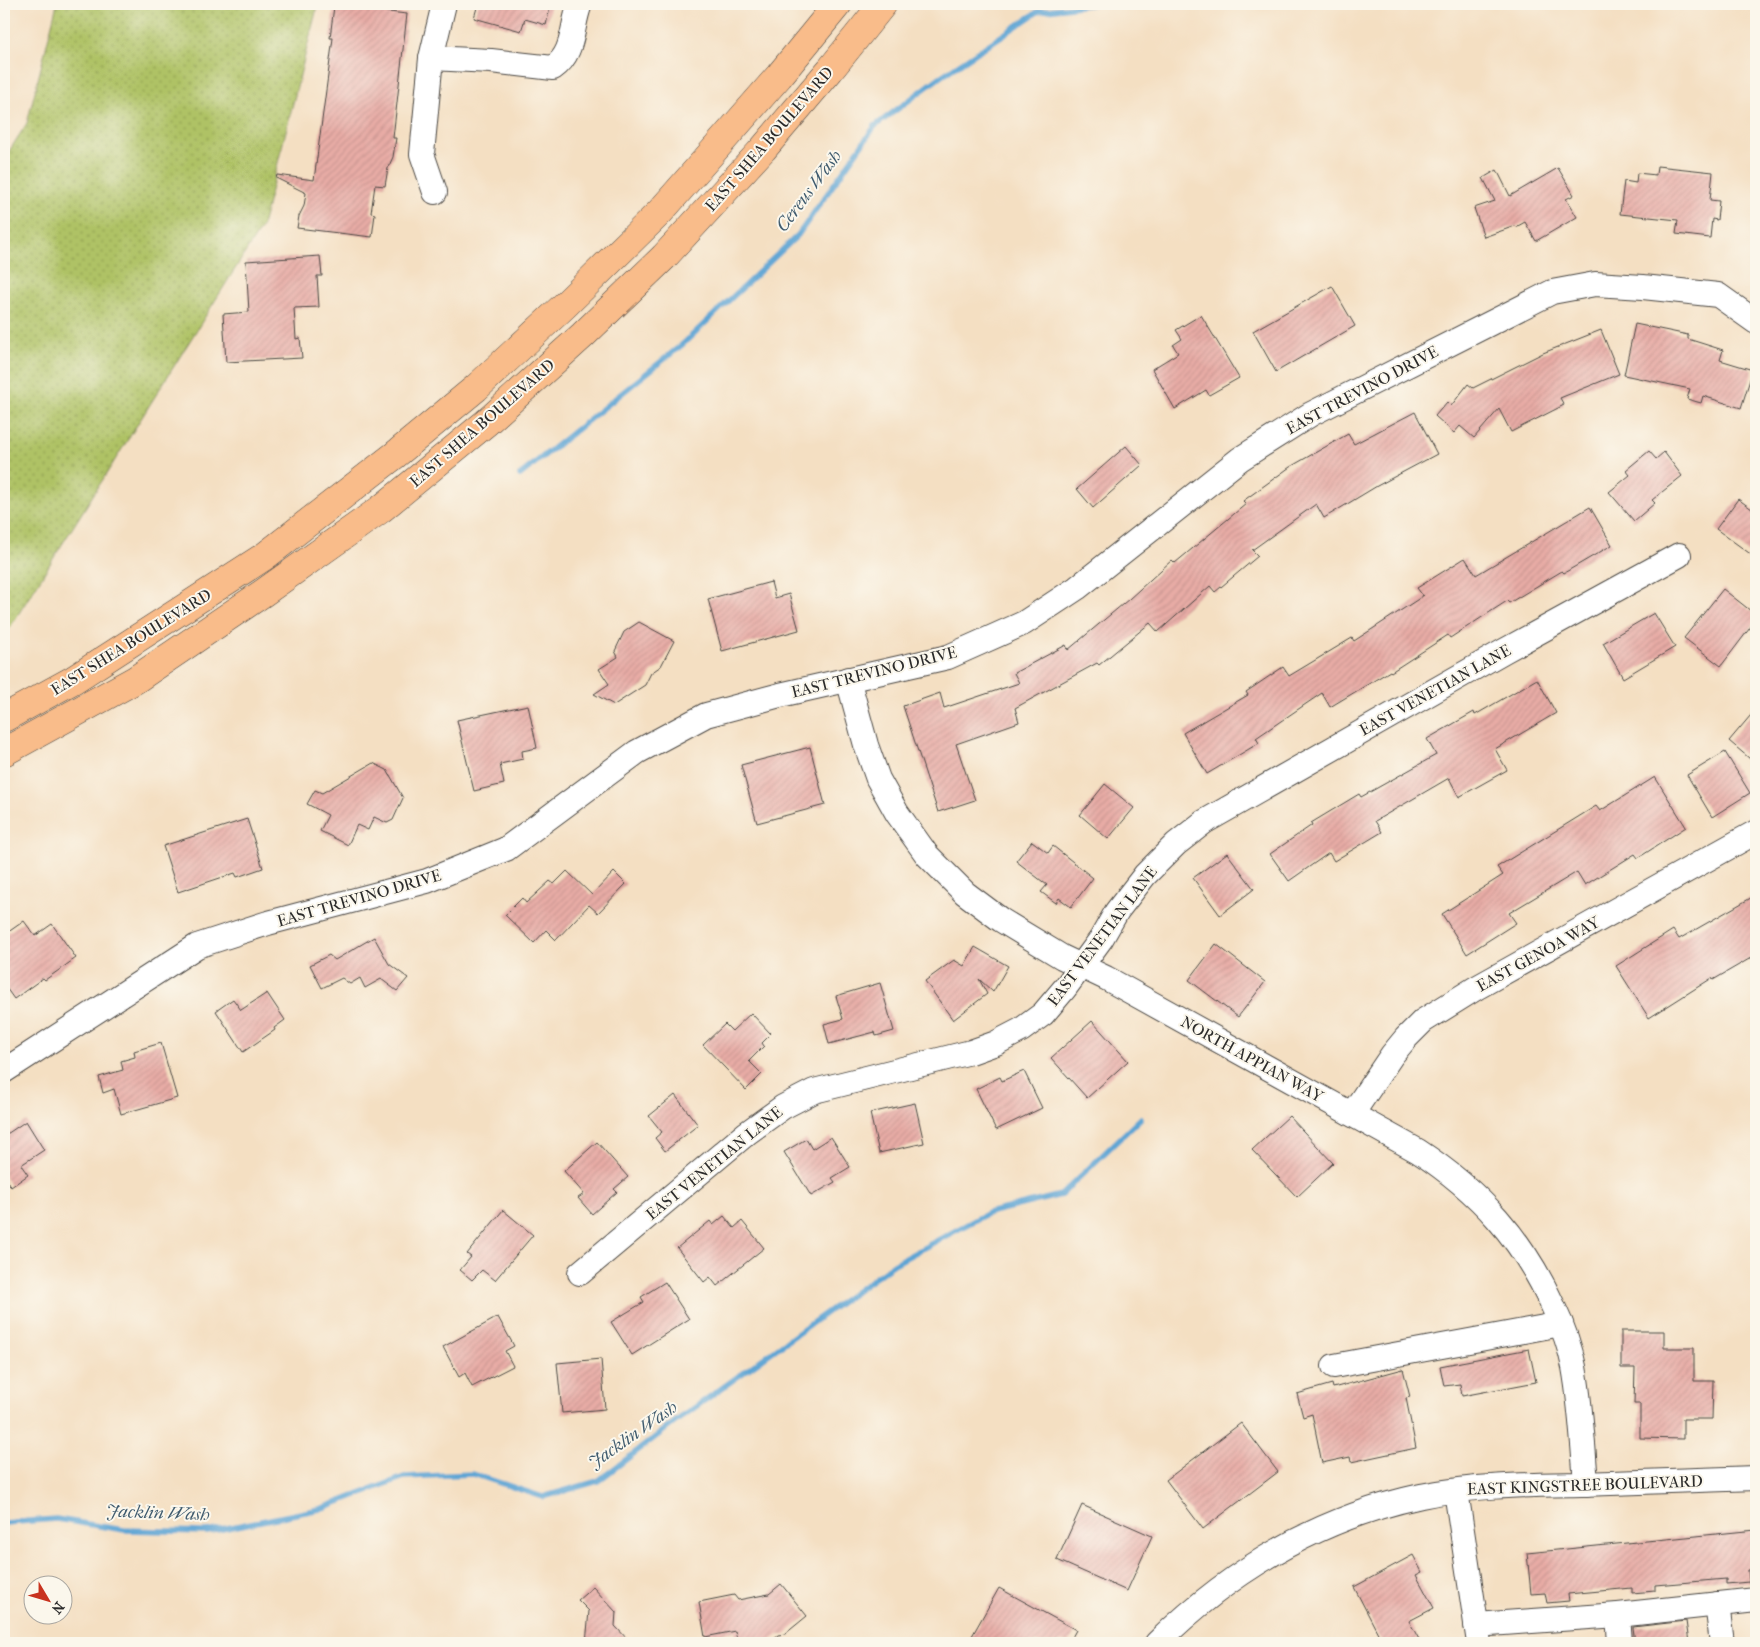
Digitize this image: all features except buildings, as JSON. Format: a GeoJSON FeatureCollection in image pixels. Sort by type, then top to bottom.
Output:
{"type":"FeatureCollection","features":[{"type":"Feature","properties":{"kind":"main road","name":"EAST SHEA BOULEVARD"},"geometry":{"type":"LineString","coordinates":[[4,718],[73,680],[265,556],[403,449],[476,388],[660,212],[779,76],[838,4]]}},
{"type":"Feature","properties":{"kind":"main road","name":"EAST SHEA BOULEVARD"},"geometry":{"type":"LineString","coordinates":[[4,752],[135,680],[271,588],[388,503],[487,422],[571,346],[664,257],[763,149],[883,4]]}},
{"type":"Feature","properties":{"kind":"main road"},"geometry":{"type":"LineString","coordinates":[[548,321],[571,346]]}},
{"type":"Feature","properties":{"kind":"street"},"geometry":{"type":"LineString","coordinates":[[435,192],[422,154],[431,58],[444,4]]}},
{"type":"Feature","properties":{"kind":"street"},"geometry":{"type":"LineString","coordinates":[[431,58],[491,61],[553,68],[562,62],[570,49],[575,17],[580,4]]}},
{"type":"Feature","properties":{"kind":"street","name":"EAST TREVINO DRIVE"},"geometry":{"type":"LineString","coordinates":[[4,1071],[197,946],[268,923],[428,881],[506,849],[637,752],[706,715],[780,695],[948,656],[1024,623],[1077,588],[1240,459],[1303,419],[1552,292],[1596,284],[1643,286],[1718,295],[1756,322]]}},
{"type":"Feature","properties":{"kind":"street","name":"EAST VENETIAN LANE"},"geometry":{"type":"LineString","coordinates":[[580,1273],[746,1133],[783,1107],[814,1091],[971,1052],[996,1043],[1021,1030],[1043,1014],[1066,988],[1117,911],[1145,874],[1176,844],[1204,822],[1478,666],[1679,555]]}},
{"type":"Feature","properties":{"kind":"street","name":"NORTH APPIAN WAY"},"geometry":{"type":"LineString","coordinates":[[848,680],[866,745],[878,779],[897,813],[927,855],[965,892],[1001,920],[1081,966],[1425,1155],[1469,1189],[1515,1238],[1546,1289],[1561,1324],[1574,1366],[1586,1484]]}},
{"type":"Feature","properties":{"kind":"street","name":"EAST GENOA WAY"},"geometry":{"type":"LineString","coordinates":[[1352,1114],[1392,1055],[1423,1021],[1476,988],[1756,832]]}},
{"type":"Feature","properties":{"kind":"street"},"geometry":{"type":"LineString","coordinates":[[1334,1366],[1561,1324]]}},
{"type":"Feature","properties":{"kind":"street","name":"EAST KINGSTREE BOULEVARD"},"geometry":{"type":"LineString","coordinates":[[1157,1643],[1184,1616],[1219,1588],[1270,1554],[1310,1533],[1393,1503],[1487,1487],[1756,1478]]}},
{"type":"Feature","properties":{"kind":"street"},"geometry":{"type":"LineString","coordinates":[[1456,1491],[1477,1634],[1501,1624],[1543,1619],[1618,1615],[1756,1600]]}},
{"type":"Feature","properties":{"kind":"street"},"geometry":{"type":"LineString","coordinates":[[1718,1604],[1722,1643]]}},
{"type":"Feature","properties":{"kind":"street"},"geometry":{"type":"LineString","coordinates":[[1618,1615],[1620,1643]]}},
{"type":"Feature","properties":{"kind":"green space"},"geometry":{"type":"Polygon","coordinates":[[[57,4],[318,4],[262,226],[4,637],[4,159],[27,123],[57,4]]]}},
{"type":"Feature","properties":{"kind":"waterway","name":"Cereus Wash"},"geometry":{"type":"LineString","coordinates":[[520,475],[683,344],[798,235],[875,126],[940,77],[1039,11],[1095,4]]}},
{"type":"Feature","properties":{"kind":"waterway","name":"Jacklin Wash"},"geometry":{"type":"LineString","coordinates":[[4,1523],[56,1519],[124,1530],[207,1532],[320,1509],[404,1477],[473,1474],[543,1497],[598,1481],[683,1416],[894,1264],[988,1213],[1061,1195],[1141,1118]]}}]}
